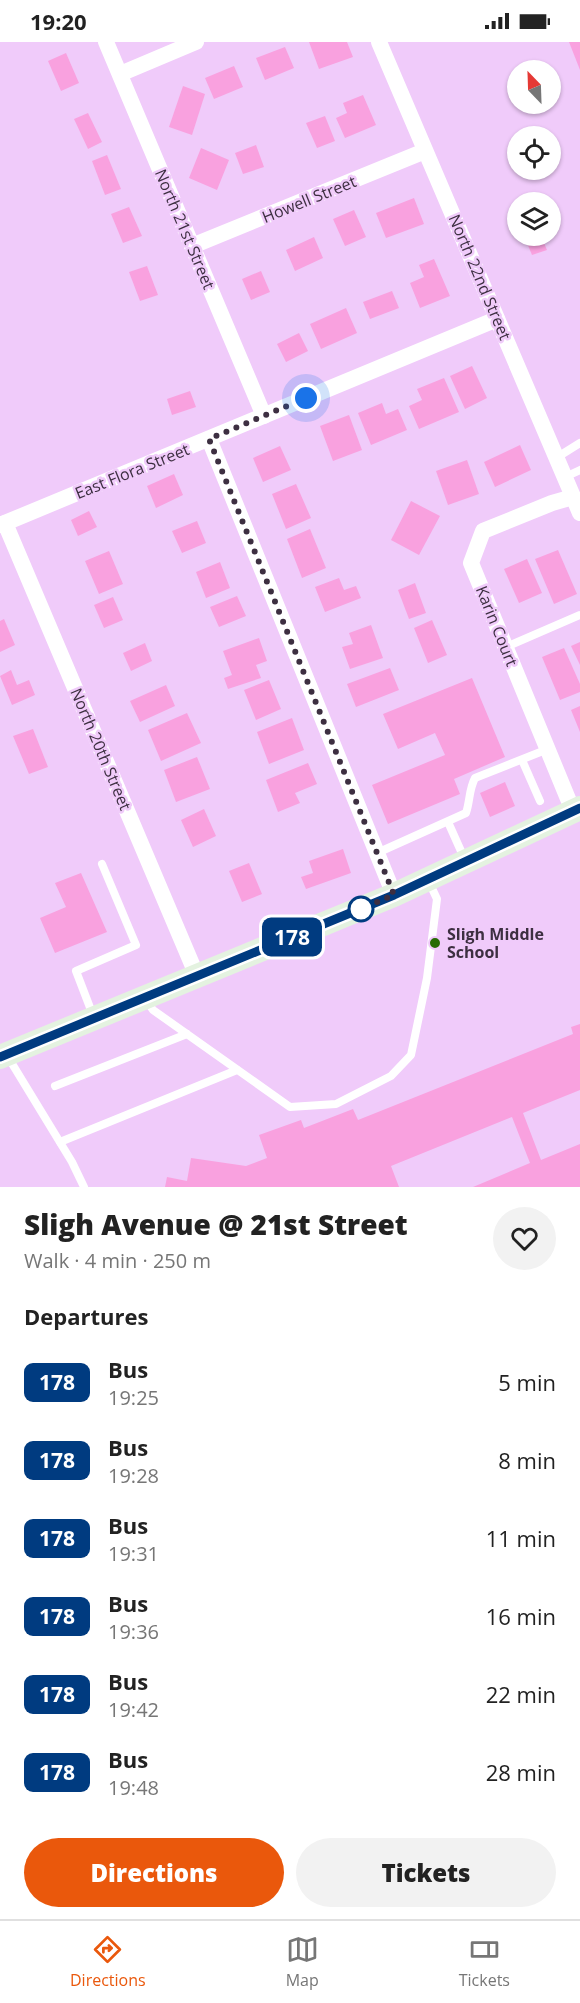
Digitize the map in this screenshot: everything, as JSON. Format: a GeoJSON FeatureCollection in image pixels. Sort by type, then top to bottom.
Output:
{"type":"FeatureCollection","features":[{"type":"Feature","properties":{"kind":"street","name":"North 21st Street"},"geometry":{"type":"LineString","coordinates":[[106,42],[264,416]]}},
{"type":"Feature","properties":{"kind":"street"},"geometry":{"type":"LineString","coordinates":[[120,74],[196,42]]}},
{"type":"Feature","properties":{"kind":"street","name":"North 22nd Street"},"geometry":{"type":"LineString","coordinates":[[379,42],[556,458],[572,474],[573,497],[580,513]]}},
{"type":"Feature","properties":{"kind":"street","name":"Howell Street"},"geometry":{"type":"LineString","coordinates":[[192,246],[425,151]]}},
{"type":"Feature","properties":{"kind":"street","name":"East Flora Street"},"geometry":{"type":"LineString","coordinates":[[3,524],[497,318]]}},
{"type":"Feature","properties":{"kind":"street"},"geometry":{"type":"LineString","coordinates":[[209,439],[394,895]]}},
{"type":"Feature","properties":{"kind":"street","name":"Karin Court"},"geometry":{"type":"LineString","coordinates":[[573,497],[552,503],[483,531],[471,563],[548,748],[576,809]]}},
{"type":"Feature","properties":{"kind":"street","name":"North 20th Street"},"geometry":{"type":"LineString","coordinates":[[3,524],[197,976]]}},
{"type":"Feature","properties":{"kind":"street"},"geometry":{"type":"LineString","coordinates":[[3,1056],[394,895],[576,809]]}},
{"type":"Feature","properties":{"kind":"lane"},"geometry":{"type":"LineString","coordinates":[[556,458],[580,443]]}},
{"type":"Feature","properties":{"kind":"lane"},"geometry":{"type":"LineString","coordinates":[[506,647],[580,615]]}},
{"type":"Feature","properties":{"kind":"lane"},"geometry":{"type":"LineString","coordinates":[[377,853],[466,813],[470,802],[471,785],[475,778],[548,748]]}},
{"type":"Feature","properties":{"kind":"lane"},"geometry":{"type":"LineString","coordinates":[[522,760],[540,801]]}},
{"type":"Feature","properties":{"kind":"lane"},"geometry":{"type":"LineString","coordinates":[[448,822],[465,861]]}},
{"type":"Feature","properties":{"kind":"lane"},"geometry":{"type":"LineString","coordinates":[[94,1018],[76,971],[136,945],[102,864]]}},
{"type":"Feature","properties":{"kind":"lane"},"geometry":{"type":"LineString","coordinates":[[144,998],[153,1010],[290,1107],[336,1104],[392,1076],[411,1055],[427,978],[437,900],[428,879]]}},
{"type":"Feature","properties":{"kind":"lane"},"geometry":{"type":"LineString","coordinates":[[55,1086],[187,1034]]}},
{"type":"Feature","properties":{"kind":"lane"},"geometry":{"type":"LineString","coordinates":[[3,1056],[60,1142],[84,1187]]}},
{"type":"Feature","properties":{"kind":"lane"},"geometry":{"type":"LineString","coordinates":[[60,1142],[237,1070]]}},
{"type":"Feature","properties":{"kind":"building"},"geometry":{"type":"Polygon","coordinates":[[[309,42],[347,42],[353,57],[319,69],[309,42]]]}},
{"type":"Feature","properties":{"kind":"building"},"geometry":{"type":"Polygon","coordinates":[[[569,42],[580,42],[580,70],[569,42]]]}},
{"type":"Feature","properties":{"kind":"building"},"geometry":{"type":"Polygon","coordinates":[[[285,47],[294,68],[265,80],[256,58],[285,47]]]}},
{"type":"Feature","properties":{"kind":"building"},"geometry":{"type":"Polygon","coordinates":[[[66,53],[79,83],[61,91],[48,61],[66,53]]]}},
{"type":"Feature","properties":{"kind":"building"},"geometry":{"type":"Polygon","coordinates":[[[234,66],[243,87],[214,99],[205,78],[234,66]]]}},
{"type":"Feature","properties":{"kind":"building"},"geometry":{"type":"Polygon","coordinates":[[[183,86],[205,94],[192,135],[169,127],[183,86]]]}},
{"type":"Feature","properties":{"kind":"building"},"geometry":{"type":"Polygon","coordinates":[[[363,95],[376,125],[345,138],[336,118],[347,113],[343,103],[363,95]]]}},
{"type":"Feature","properties":{"kind":"building"},"geometry":{"type":"Polygon","coordinates":[[[88,113],[102,142],[88,149],[74,119],[88,113]]]}},
{"type":"Feature","properties":{"kind":"building"},"geometry":{"type":"Polygon","coordinates":[[[325,116],[335,141],[317,148],[306,123],[325,116]]]}},
{"type":"Feature","properties":{"kind":"building"},"geometry":{"type":"Polygon","coordinates":[[[256,145],[264,167],[243,174],[235,153],[256,145]]]}},
{"type":"Feature","properties":{"kind":"building"},"geometry":{"type":"Polygon","coordinates":[[[201,148],[229,160],[217,190],[189,178],[201,148]]]}},
{"type":"Feature","properties":{"kind":"building"},"geometry":{"type":"Polygon","coordinates":[[[107,155],[121,189],[105,195],[92,161],[107,155]]]}},
{"type":"Feature","properties":{"kind":"building"},"geometry":{"type":"Polygon","coordinates":[[[414,198],[424,224],[386,238],[376,213],[414,198]]]}},
{"type":"Feature","properties":{"kind":"building"},"geometry":{"type":"Polygon","coordinates":[[[129,207],[142,236],[123,243],[111,214],[129,207]]]}},
{"type":"Feature","properties":{"kind":"building"},"geometry":{"type":"Polygon","coordinates":[[[354,210],[366,237],[345,246],[333,219],[354,210]]]}},
{"type":"Feature","properties":{"kind":"building"},"geometry":{"type":"Polygon","coordinates":[[[314,237],[323,258],[295,271],[286,250],[314,237]]]}},
{"type":"Feature","properties":{"kind":"building"},"geometry":{"type":"Polygon","coordinates":[[[528,246],[545,246],[547,250],[532,255],[528,246]]]}},
{"type":"Feature","properties":{"kind":"building"},"geometry":{"type":"Polygon","coordinates":[[[434,259],[450,296],[420,308],[410,283],[424,277],[419,265],[434,259]]]}},
{"type":"Feature","properties":{"kind":"building"},"geometry":{"type":"Polygon","coordinates":[[[147,266],[158,295],[140,301],[129,272],[147,266]]]}},
{"type":"Feature","properties":{"kind":"building"},"geometry":{"type":"Polygon","coordinates":[[[261,271],[270,292],[251,300],[242,279],[261,271]]]}},
{"type":"Feature","properties":{"kind":"building"},"geometry":{"type":"Polygon","coordinates":[[[392,291],[399,308],[370,319],[363,302],[392,291]]]}},
{"type":"Feature","properties":{"kind":"building"},"geometry":{"type":"Polygon","coordinates":[[[346,308],[357,333],[321,349],[310,324],[346,308]]]}},
{"type":"Feature","properties":{"kind":"building"},"geometry":{"type":"Polygon","coordinates":[[[299,333],[308,351],[286,362],[277,344],[299,333]]]}},
{"type":"Feature","properties":{"kind":"building"},"geometry":{"type":"Polygon","coordinates":[[[472,366],[487,398],[465,409],[450,376],[472,366]]]}},
{"type":"Feature","properties":{"kind":"building"},"geometry":{"type":"Polygon","coordinates":[[[444,378],[459,412],[419,429],[409,406],[422,400],[417,389],[444,378]]]}},
{"type":"Feature","properties":{"kind":"building"},"geometry":{"type":"Polygon","coordinates":[[[190,391],[196,407],[172,415],[167,399],[190,391]]]}},
{"type":"Feature","properties":{"kind":"building"},"geometry":{"type":"Polygon","coordinates":[[[382,403],[386,414],[398,409],[407,430],[371,445],[358,413],[382,403]]]}},
{"type":"Feature","properties":{"kind":"building"},"geometry":{"type":"Polygon","coordinates":[[[349,415],[362,450],[333,461],[320,426],[349,415]]]}},
{"type":"Feature","properties":{"kind":"building"},"geometry":{"type":"Polygon","coordinates":[[[520,445],[531,470],[495,487],[484,462],[520,445]]]}},
{"type":"Feature","properties":{"kind":"building"},"geometry":{"type":"Polygon","coordinates":[[[280,446],[291,470],[263,482],[253,458],[280,446]]]}},
{"type":"Feature","properties":{"kind":"building"},"geometry":{"type":"Polygon","coordinates":[[[467,460],[479,494],[448,505],[436,471],[467,460]]]}},
{"type":"Feature","properties":{"kind":"building"},"geometry":{"type":"Polygon","coordinates":[[[174,474],[183,495],[156,508],[147,486],[174,474]]]}},
{"type":"Feature","properties":{"kind":"building"},"geometry":{"type":"Polygon","coordinates":[[[296,484],[311,518],[286,529],[272,494],[296,484]]]}},
{"type":"Feature","properties":{"kind":"building"},"geometry":{"type":"Polygon","coordinates":[[[411,501],[440,516],[419,555],[391,540],[411,501]]]}},
{"type":"Feature","properties":{"kind":"building"},"geometry":{"type":"Polygon","coordinates":[[[89,511],[97,527],[78,536],[71,520],[89,511]]]}},
{"type":"Feature","properties":{"kind":"building"},"geometry":{"type":"Polygon","coordinates":[[[197,521],[206,543],[182,553],[172,531],[197,521]]]}},
{"type":"Feature","properties":{"kind":"building"},"geometry":{"type":"Polygon","coordinates":[[[310,529],[326,568],[302,578],[287,539],[310,529]]]}},
{"type":"Feature","properties":{"kind":"building"},"geometry":{"type":"Polygon","coordinates":[[[558,550],[577,594],[554,604],[535,559],[558,550]]]}},
{"type":"Feature","properties":{"kind":"building"},"geometry":{"type":"Polygon","coordinates":[[[109,551],[123,584],[99,594],[85,561],[109,551]]]}},
{"type":"Feature","properties":{"kind":"building"},"geometry":{"type":"Polygon","coordinates":[[[527,559],[542,593],[519,603],[504,569],[527,559]]]}},
{"type":"Feature","properties":{"kind":"building"},"geometry":{"type":"Polygon","coordinates":[[[220,562],[230,588],[206,598],[196,572],[220,562]]]}},
{"type":"Feature","properties":{"kind":"building"},"geometry":{"type":"Polygon","coordinates":[[[339,578],[344,590],[356,586],[361,598],[325,612],[315,587],[339,578]]]}},
{"type":"Feature","properties":{"kind":"building"},"geometry":{"type":"Polygon","coordinates":[[[415,583],[426,613],[409,619],[398,590],[415,583]]]}},
{"type":"Feature","properties":{"kind":"building"},"geometry":{"type":"Polygon","coordinates":[[[237,596],[246,616],[219,627],[210,607],[237,596]]]}},
{"type":"Feature","properties":{"kind":"building"},"geometry":{"type":"Polygon","coordinates":[[[113,597],[123,620],[104,628],[94,605],[113,597]]]}},
{"type":"Feature","properties":{"kind":"building"},"geometry":{"type":"Polygon","coordinates":[[[4,619],[15,645],[0,652],[0,621],[4,619]]]}},
{"type":"Feature","properties":{"kind":"building"},"geometry":{"type":"Polygon","coordinates":[[[432,620],[447,655],[428,663],[414,628],[432,620]]]}},
{"type":"Feature","properties":{"kind":"building"},"geometry":{"type":"Polygon","coordinates":[[[371,625],[383,658],[350,669],[342,647],[353,644],[349,633],[371,625]]]}},
{"type":"Feature","properties":{"kind":"building"},"geometry":{"type":"Polygon","coordinates":[[[259,638],[267,661],[256,665],[261,678],[228,689],[224,678],[232,675],[223,651],[259,638]]]}},
{"type":"Feature","properties":{"kind":"building"},"geometry":{"type":"Polygon","coordinates":[[[580,642],[580,665],[571,646],[580,642]]]}},
{"type":"Feature","properties":{"kind":"building"},"geometry":{"type":"Polygon","coordinates":[[[145,643],[152,661],[131,671],[123,653],[145,643]]]}},
{"type":"Feature","properties":{"kind":"building"},"geometry":{"type":"Polygon","coordinates":[[[564,648],[580,684],[580,692],[560,700],[542,657],[564,648]]]}},
{"type":"Feature","properties":{"kind":"building"},"geometry":{"type":"Polygon","coordinates":[[[390,668],[399,690],[356,707],[347,684],[390,668]]]}},
{"type":"Feature","properties":{"kind":"building"},"geometry":{"type":"Polygon","coordinates":[[[11,670],[17,685],[29,680],[35,695],[12,705],[0,676],[11,670]]]}},
{"type":"Feature","properties":{"kind":"building"},"geometry":{"type":"Polygon","coordinates":[[[472,678],[505,757],[454,779],[460,794],[388,824],[372,785],[445,755],[435,733],[398,749],[383,714],[472,678]]]}},
{"type":"Feature","properties":{"kind":"building"},"geometry":{"type":"Polygon","coordinates":[[[269,680],[281,709],[256,720],[244,690],[269,680]]]}},
{"type":"Feature","properties":{"kind":"building"},"geometry":{"type":"Polygon","coordinates":[[[166,685],[175,706],[140,722],[130,701],[166,685]]]}},
{"type":"Feature","properties":{"kind":"building"},"geometry":{"type":"Polygon","coordinates":[[[580,706],[580,732],[571,710],[580,706]]]}},
{"type":"Feature","properties":{"kind":"building"},"geometry":{"type":"Polygon","coordinates":[[[187,713],[201,743],[161,761],[148,730],[187,713]]]}},
{"type":"Feature","properties":{"kind":"building"},"geometry":{"type":"Polygon","coordinates":[[[292,718],[304,750],[269,764],[257,732],[292,718]]]}},
{"type":"Feature","properties":{"kind":"building"},"geometry":{"type":"Polygon","coordinates":[[[33,729],[48,767],[29,774],[13,736],[33,729]]]}},
{"type":"Feature","properties":{"kind":"building"},"geometry":{"type":"Polygon","coordinates":[[[197,757],[210,789],[176,802],[164,770],[197,757]]]}},
{"type":"Feature","properties":{"kind":"building"},"geometry":{"type":"Polygon","coordinates":[[[308,763],[317,784],[295,793],[300,803],[278,812],[266,780],[308,763]]]}},
{"type":"Feature","properties":{"kind":"building"},"geometry":{"type":"Polygon","coordinates":[[[505,782],[515,806],[490,817],[480,793],[505,782]]]}},
{"type":"Feature","properties":{"kind":"building"},"geometry":{"type":"Polygon","coordinates":[[[204,809],[216,836],[193,847],[181,820],[204,809]]]}},
{"type":"Feature","properties":{"kind":"building"},"geometry":{"type":"Polygon","coordinates":[[[343,849],[351,873],[306,889],[301,877],[313,873],[309,861],[343,849]]]}},
{"type":"Feature","properties":{"kind":"building"},"geometry":{"type":"Polygon","coordinates":[[[249,863],[262,894],[242,902],[229,871],[249,863]]]}},
{"type":"Feature","properties":{"kind":"building"},"geometry":{"type":"Polygon","coordinates":[[[81,873],[107,932],[55,953],[40,918],[66,907],[55,883],[81,873]]]}},
{"type":"Feature","properties":{"kind":"building"},"geometry":{"type":"Polygon","coordinates":[[[580,1024],[580,1090],[523,1113],[541,1160],[580,1144],[580,1187],[473,1187],[530,1163],[512,1117],[391,1166],[399,1187],[165,1187],[167,1177],[187,1181],[191,1158],[246,1166],[267,1158],[259,1135],[301,1120],[304,1128],[353,1109],[358,1120],[573,1034],[571,1027],[580,1024]]]}},
{"type":"Feature","properties":{"kind":"bus line","name":"178"},"geometry":{"type":"LineString","coordinates":[[0,1057],[394,895],[580,808]]}},
{"type":"Feature","properties":{"kind":"place","name":"Sligh Middle School"},"geometry":{"type":"Point","coordinates":[435,943]}},
{"type":"Feature","properties":{"kind":"route"},"geometry":{"type":"LineString","coordinates":[[306,398],[209,439],[394,895],[350,913],[361,909]]}}]}
